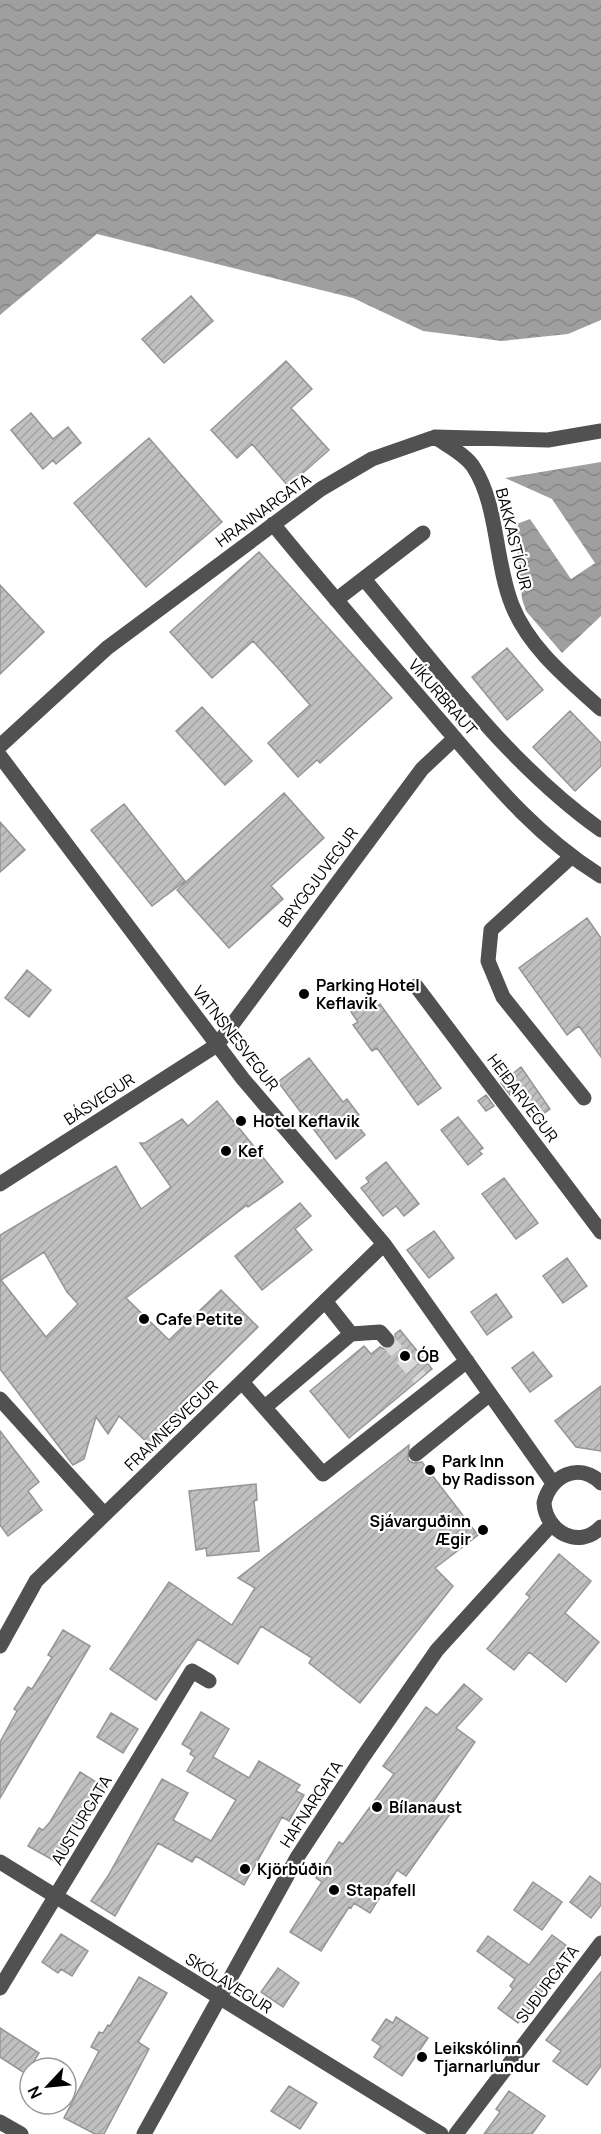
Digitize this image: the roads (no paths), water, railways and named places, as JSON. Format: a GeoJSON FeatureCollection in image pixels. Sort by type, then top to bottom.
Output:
{"type":"FeatureCollection","features":[{"type":"Feature","properties":{"kind":"street","name":"HRANNARGATA"},"geometry":{"type":"LineString","coordinates":[[0,746],[107,648],[321,489],[372,459],[435,437],[548,440],[601,431]]}},
{"type":"Feature","properties":{"kind":"street","name":"BAKKASTÍGUR"},"geometry":{"type":"LineString","coordinates":[[435,437],[474,466],[484,488],[505,585],[522,625],[542,652],[601,709]]}},
{"type":"Feature","properties":{"kind":"street","name":"VÍKURBRAUT"},"geometry":{"type":"LineString","coordinates":[[273,524],[495,787],[541,833],[571,857],[599,872]]}},
{"type":"Feature","properties":{"kind":"street"},"geometry":{"type":"LineString","coordinates":[[336,600],[423,533]]}},
{"type":"Feature","properties":{"kind":"street"},"geometry":{"type":"LineString","coordinates":[[364,579],[498,736],[567,806],[601,830]]}},
{"type":"Feature","properties":{"kind":"street","name":"BRYGGJUVEGUR"},"geometry":{"type":"LineString","coordinates":[[217,1045],[422,769],[454,738]]}},
{"type":"Feature","properties":{"kind":"street","name":"VATNSNESVEGUR"},"geometry":{"type":"LineString","coordinates":[[0,756],[243,1079],[384,1244],[553,1483]]}},
{"type":"Feature","properties":{"kind":"street"},"geometry":{"type":"LineString","coordinates":[[571,857],[491,930],[488,961],[503,997],[584,1098]]}},
{"type":"Feature","properties":{"kind":"street","name":"HEIÐARVEGUR"},"geometry":{"type":"LineString","coordinates":[[416,986],[601,1232]]}},
{"type":"Feature","properties":{"kind":"street","name":"BÁSVEGUR"},"geometry":{"type":"LineString","coordinates":[[0,1184],[217,1045]]}},
{"type":"Feature","properties":{"kind":"street","name":"FRAMNESVEGUR"},"geometry":{"type":"LineString","coordinates":[[0,1646],[36,1581],[384,1244]]}},
{"type":"Feature","properties":{"kind":"street"},"geometry":{"type":"LineString","coordinates":[[325,1301],[351,1334]]}},
{"type":"Feature","properties":{"kind":"street"},"geometry":{"type":"LineString","coordinates":[[265,1407],[351,1334],[380,1332],[387,1341]]}},
{"type":"Feature","properties":{"kind":"street"},"geometry":{"type":"LineString","coordinates":[[242,1382],[323,1473],[425,1384],[467,1361]]}},
{"type":"Feature","properties":{"kind":"street"},"geometry":{"type":"LineString","coordinates":[[416,1454],[490,1394]]}},
{"type":"Feature","properties":{"kind":"street"},"geometry":{"type":"LineString","coordinates":[[0,1399],[104,1514]]}},
{"type":"Feature","properties":{"kind":"street"},"geometry":{"type":"LineString","coordinates":[[600,1531],[589,1536],[568,1537],[551,1524],[544,1503],[553,1483],[575,1472],[591,1475],[601,1483]]}},
{"type":"Feature","properties":{"kind":"street","name":"HAFNARGATA"},"geometry":{"type":"LineString","coordinates":[[144,2134],[298,1856],[437,1650],[551,1524]]}},
{"type":"Feature","properties":{"kind":"street","name":"AUSTURGATA"},"geometry":{"type":"LineString","coordinates":[[0,1988],[192,1671],[209,1681]]}},
{"type":"Feature","properties":{"kind":"street","name":"SKÓLAVEGUR"},"geometry":{"type":"LineString","coordinates":[[0,1862],[441,2134]]}},
{"type":"Feature","properties":{"kind":"street","name":"SUÐURGATA"},"geometry":{"type":"LineString","coordinates":[[456,2134],[601,1943]]}},
{"type":"Feature","properties":{"kind":"street"},"geometry":{"type":"LineString","coordinates":[[0,2122],[21,2134]]}},
{"type":"Feature","properties":{"kind":"water"},"geometry":{"type":"Polygon","coordinates":[[[0,0],[601,0],[601,320],[568,334],[502,341],[423,331],[353,298],[97,234],[0,315],[0,0]]]}},
{"type":"Feature","properties":{"kind":"water"},"geometry":{"type":"Polygon","coordinates":[[[601,462],[601,616],[562,653],[526,611],[522,599],[514,525],[530,519],[571,579],[595,563],[552,499],[505,478],[601,462]]]}},
{"type":"Feature","properties":{"kind":"tunnel"},"geometry":{"type":"LineString","coordinates":[[387,1340],[420,1378]]}},
{"type":"Feature","properties":{"kind":"place","name":"Parking Hotel Keflavik"},"geometry":{"type":"Point","coordinates":[304,994]}},
{"type":"Feature","properties":{"kind":"place","name":"Hotel Keflavik"},"geometry":{"type":"Point","coordinates":[241,1121]}},
{"type":"Feature","properties":{"kind":"place","name":"Kef"},"geometry":{"type":"Point","coordinates":[226,1151]}},
{"type":"Feature","properties":{"kind":"place","name":"Cafe Petite"},"geometry":{"type":"Point","coordinates":[144,1319]}},
{"type":"Feature","properties":{"kind":"place","name":"ÓB"},"geometry":{"type":"Point","coordinates":[405,1356]}},
{"type":"Feature","properties":{"kind":"place","name":"Park Inn by Radisson"},"geometry":{"type":"Point","coordinates":[430,1470]}},
{"type":"Feature","properties":{"kind":"place","name":"Sjávarguðinn Ægir"},"geometry":{"type":"Point","coordinates":[483,1530]}},
{"type":"Feature","properties":{"kind":"place","name":"Bílanaust"},"geometry":{"type":"Point","coordinates":[377,1807]}},
{"type":"Feature","properties":{"kind":"place","name":"Kjörbúðin"},"geometry":{"type":"Point","coordinates":[245,1869]}},
{"type":"Feature","properties":{"kind":"place","name":"Stapafell"},"geometry":{"type":"Point","coordinates":[334,1890]}},
{"type":"Feature","properties":{"kind":"place","name":"Leikskólinn Tjarnarlundur"},"geometry":{"type":"Point","coordinates":[422,2057]}}]}
